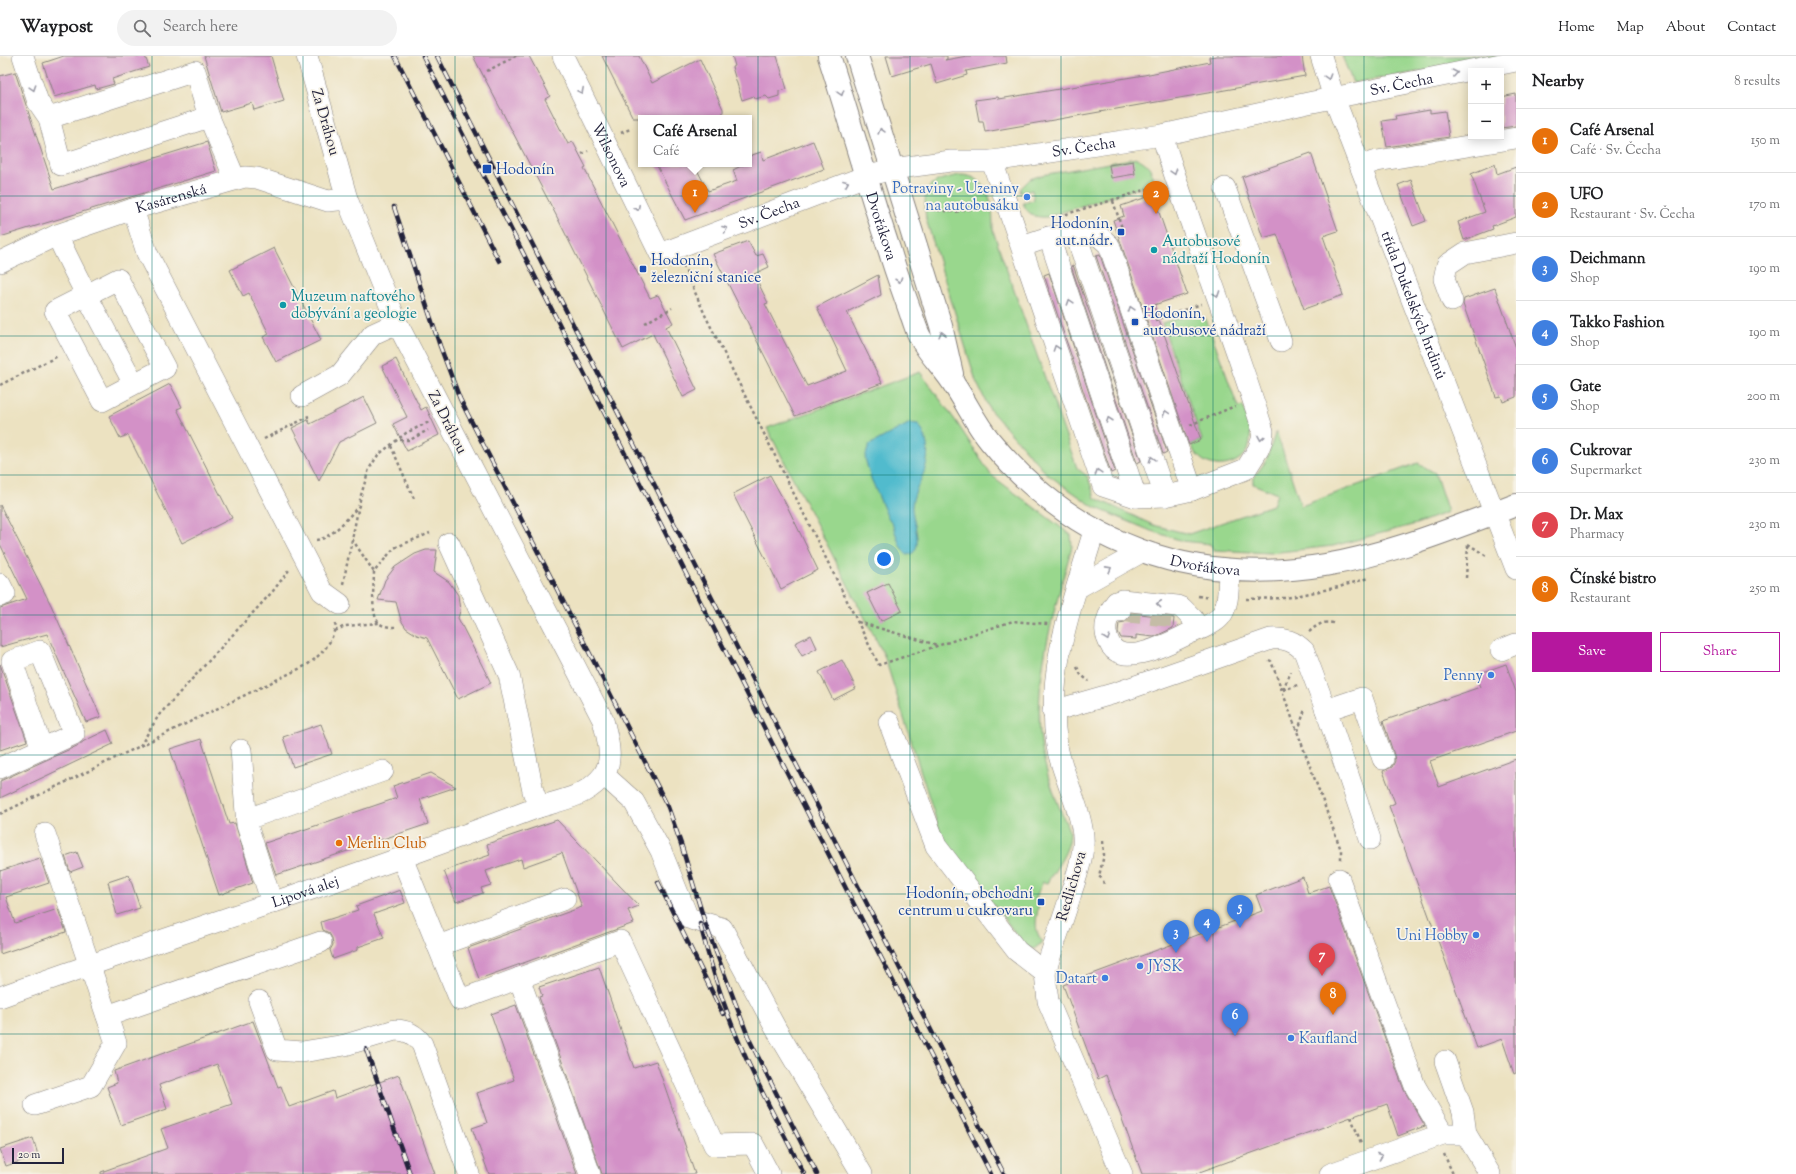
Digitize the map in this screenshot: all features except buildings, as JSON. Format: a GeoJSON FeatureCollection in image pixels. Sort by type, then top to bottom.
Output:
{"type":"FeatureCollection","features":[{"type":"Feature","properties":{"kind":"main road","name":"Dvořákova"},"geometry":{"type":"LineString","coordinates":[[829,56],[899,281],[920,338],[955,385],[989,440],[1025,479],[1056,506],[1094,531],[1143,551],[1194,564],[1229,570],[1292,570],[1326,565],[1393,548],[1516,505]]}},
{"type":"Feature","properties":{"kind":"main road","name":"Dvořákova"},"geometry":{"type":"LineString","coordinates":[[857,56],[941,326],[955,385]]}},
{"type":"Feature","properties":{"kind":"street"},"geometry":{"type":"LineString","coordinates":[[23,56],[38,102],[49,118],[61,165],[209,117]]}},
{"type":"Feature","properties":{"kind":"street","name":"Za Dráhou"},"geometry":{"type":"LineString","coordinates":[[307,56],[347,199],[397,323],[603,720],[609,743],[610,755],[604,775]]}},
{"type":"Feature","properties":{"kind":"street","name":"Wilsonova"},"geometry":{"type":"LineString","coordinates":[[563,56],[668,251]]}},
{"type":"Feature","properties":{"kind":"street","name":"třída Dukelských hrdinů"},"geometry":{"type":"LineString","coordinates":[[1321,56],[1334,98],[1516,569]]}},
{"type":"Feature","properties":{"kind":"street","name":"Sv. Čecha"},"geometry":{"type":"LineString","coordinates":[[668,251],[866,176],[892,169],[951,161],[992,161],[1162,134],[1516,61]]}},
{"type":"Feature","properties":{"kind":"street"},"geometry":{"type":"LineString","coordinates":[[49,118],[195,71],[209,117],[235,179]]}},
{"type":"Feature","properties":{"kind":"street"},"geometry":{"type":"LineString","coordinates":[[992,161],[1103,486],[1136,497],[1165,496],[1192,490],[1246,469],[1258,450],[1262,440],[1263,431],[1219,298],[1174,174],[1162,134]]}},
{"type":"Feature","properties":{"kind":"street"},"geometry":{"type":"LineString","coordinates":[[1361,166],[1377,160],[1516,138]]}},
{"type":"Feature","properties":{"kind":"street","name":"Kasárenská"},"geometry":{"type":"LineString","coordinates":[[0,262],[57,235],[134,209],[245,177],[257,178],[328,201],[347,199]]}},
{"type":"Feature","properties":{"kind":"street"},"geometry":{"type":"LineString","coordinates":[[1224,188],[1281,341]]}},
{"type":"Feature","properties":{"kind":"street"},"geometry":{"type":"LineString","coordinates":[[134,209],[147,253],[299,547],[322,591],[340,604]]}},
{"type":"Feature","properties":{"kind":"street"},"geometry":{"type":"LineString","coordinates":[[1022,246],[1049,237],[1086,234],[1099,236],[1109,245],[1192,490]]}},
{"type":"Feature","properties":{"kind":"street"},"geometry":{"type":"LineString","coordinates":[[57,235],[134,384]]}},
{"type":"Feature","properties":{"kind":"street"},"geometry":{"type":"LineString","coordinates":[[1076,235],[1165,496]]}},
{"type":"Feature","properties":{"kind":"street"},"geometry":{"type":"LineString","coordinates":[[1049,237],[1136,497]]}},
{"type":"Feature","properties":{"kind":"street"},"geometry":{"type":"LineString","coordinates":[[1452,301],[1444,279],[1448,265],[1465,253],[1516,243]]}},
{"type":"Feature","properties":{"kind":"street"},"geometry":{"type":"LineString","coordinates":[[118,279],[164,368],[102,401],[74,348],[55,312],[118,279]]}},
{"type":"Feature","properties":{"kind":"street"},"geometry":{"type":"LineString","coordinates":[[302,396],[340,375],[372,334],[397,323]]}},
{"type":"Feature","properties":{"kind":"street","name":"Redlichova"},"geometry":{"type":"LineString","coordinates":[[1094,531],[1063,633],[1056,670],[1053,711],[1057,749],[1080,822],[1084,845],[1078,873],[1045,973],[1048,1001],[1122,1174]]}},
{"type":"Feature","properties":{"kind":"street"},"geometry":{"type":"LineString","coordinates":[[449,543],[509,675],[533,791],[539,807]]}},
{"type":"Feature","properties":{"kind":"street"},"geometry":{"type":"LineString","coordinates":[[1077,588],[1143,551]]}},
{"type":"Feature","properties":{"kind":"street"},"geometry":{"type":"LineString","coordinates":[[1191,620],[1217,620],[1223,611],[1227,600],[1229,570]]}},
{"type":"Feature","properties":{"kind":"street"},"geometry":{"type":"LineString","coordinates":[[0,584],[5,594],[0,596]]}},
{"type":"Feature","properties":{"kind":"street"},"geometry":{"type":"LineString","coordinates":[[1119,600],[1177,606],[1182,608],[1191,620],[1177,640],[1138,654],[1127,655],[1117,653],[1111,647],[1107,639],[1105,625],[1116,611],[1119,600]]}},
{"type":"Feature","properties":{"kind":"street"},"geometry":{"type":"LineString","coordinates":[[1053,711],[1119,692],[1271,639],[1289,640],[1297,644],[1304,651],[1326,710],[1370,839]]}},
{"type":"Feature","properties":{"kind":"street"},"geometry":{"type":"LineString","coordinates":[[1326,710],[1362,698],[1383,759]]}},
{"type":"Feature","properties":{"kind":"street"},"geometry":{"type":"LineString","coordinates":[[889,722],[936,846],[1017,951],[1045,973]]}},
{"type":"Feature","properties":{"kind":"street"},"geometry":{"type":"LineString","coordinates":[[0,768],[42,749]]}},
{"type":"Feature","properties":{"kind":"street"},"geometry":{"type":"LineString","coordinates":[[241,750],[247,825],[272,903]]}},
{"type":"Feature","properties":{"kind":"street"},"geometry":{"type":"LineString","coordinates":[[247,819],[383,770]]}},
{"type":"Feature","properties":{"kind":"street"},"geometry":{"type":"LineString","coordinates":[[604,775],[634,802],[661,851],[688,918],[722,928],[776,1029],[862,1174]]}},
{"type":"Feature","properties":{"kind":"street","name":"Lipová alej"},"geometry":{"type":"LineString","coordinates":[[0,997],[402,858],[539,807],[577,796],[590,789],[604,775]]}},
{"type":"Feature","properties":{"kind":"street"},"geometry":{"type":"LineString","coordinates":[[35,1105],[91,1086],[116,1043],[91,965],[45,834]]}},
{"type":"Feature","properties":{"kind":"street"},"geometry":{"type":"LineString","coordinates":[[402,858],[460,1000],[620,941],[714,1145],[753,1144],[769,1174]]}},
{"type":"Feature","properties":{"kind":"street"},"geometry":{"type":"LineString","coordinates":[[1339,879],[1415,1086],[1443,1134]]}},
{"type":"Feature","properties":{"kind":"street"},"geometry":{"type":"LineString","coordinates":[[438,946],[565,899]]}},
{"type":"Feature","properties":{"kind":"street"},"geometry":{"type":"LineString","coordinates":[[107,1016],[321,942]]}},
{"type":"Feature","properties":{"kind":"street"},"geometry":{"type":"LineString","coordinates":[[519,978],[590,1174]]}},
{"type":"Feature","properties":{"kind":"street"},"geometry":{"type":"LineString","coordinates":[[259,1001],[277,1050],[302,1052],[345,1045],[395,1030],[403,1030],[417,1037],[422,1044],[469,1174]]}},
{"type":"Feature","properties":{"kind":"street"},"geometry":{"type":"LineString","coordinates":[[1445,1061],[1463,1112],[1466,1134],[1490,1174]]}},
{"type":"Feature","properties":{"kind":"street"},"geometry":{"type":"LineString","coordinates":[[1330,1174],[1443,1134],[1466,1134]]}},
{"type":"Feature","properties":{"kind":"path"},"geometry":{"type":"LineString","coordinates":[[487,71],[516,56]]}},
{"type":"Feature","properties":{"kind":"path"},"geometry":{"type":"LineString","coordinates":[[1055,217],[1161,186]]}},
{"type":"Feature","properties":{"kind":"path"},"geometry":{"type":"LineString","coordinates":[[1113,201],[1120,220]]}},
{"type":"Feature","properties":{"kind":"path"},"geometry":{"type":"LineString","coordinates":[[926,209],[954,212],[991,206]]}},
{"type":"Feature","properties":{"kind":"path"},"geometry":{"type":"LineString","coordinates":[[1170,245],[1174,243]]}},
{"type":"Feature","properties":{"kind":"path"},"geometry":{"type":"LineString","coordinates":[[668,251],[706,317],[879,665],[1014,621],[1054,624]]}},
{"type":"Feature","properties":{"kind":"path"},"geometry":{"type":"LineString","coordinates":[[645,323],[672,308]]}},
{"type":"Feature","properties":{"kind":"path"},"geometry":{"type":"LineString","coordinates":[[0,385],[74,348]]}},
{"type":"Feature","properties":{"kind":"path"},"geometry":{"type":"LineString","coordinates":[[248,448],[308,416],[302,396]]}},
{"type":"Feature","properties":{"kind":"path"},"geometry":{"type":"LineString","coordinates":[[1189,425],[1240,404]]}},
{"type":"Feature","properties":{"kind":"path"},"geometry":{"type":"LineString","coordinates":[[0,814],[307,665],[324,652],[335,631],[352,539],[369,469],[378,455],[400,440],[406,433],[444,414]]}},
{"type":"Feature","properties":{"kind":"path"},"geometry":{"type":"LineString","coordinates":[[400,440],[410,440],[428,430]]}},
{"type":"Feature","properties":{"kind":"path"},"geometry":{"type":"LineString","coordinates":[[391,446],[415,502]]}},
{"type":"Feature","properties":{"kind":"path"},"geometry":{"type":"LineString","coordinates":[[140,746],[159,715],[273,591],[299,547],[320,540],[337,529],[359,506]]}},
{"type":"Feature","properties":{"kind":"path"},"geometry":{"type":"LineString","coordinates":[[374,572],[394,548],[430,533]]}},
{"type":"Feature","properties":{"kind":"path"},"geometry":{"type":"LineString","coordinates":[[352,539],[374,572],[373,604],[379,623]]}},
{"type":"Feature","properties":{"kind":"path"},"geometry":{"type":"LineString","coordinates":[[1466,578],[1468,544]]}},
{"type":"Feature","properties":{"kind":"path"},"geometry":{"type":"LineString","coordinates":[[1306,634],[1316,626],[1328,621],[1336,624]]}},
{"type":"Feature","properties":{"kind":"path"},"geometry":{"type":"LineString","coordinates":[[858,622],[937,646]]}},
{"type":"Feature","properties":{"kind":"path"},"geometry":{"type":"LineString","coordinates":[[335,631],[345,626],[379,623],[385,626],[397,627]]}},
{"type":"Feature","properties":{"kind":"path"},"geometry":{"type":"LineString","coordinates":[[1266,659],[1271,661],[1283,690],[1341,850],[1339,879]]}},
{"type":"Feature","properties":{"kind":"path"},"geometry":{"type":"LineString","coordinates":[[1283,690],[1297,685]]}},
{"type":"Feature","properties":{"kind":"path"},"geometry":{"type":"LineString","coordinates":[[1351,1117],[1367,1161]]}},
{"type":"Feature","properties":{"kind":"green space"},"geometry":{"type":"Polygon","coordinates":[[[1342,56],[1511,56],[1353,83],[1342,56]]]}},
{"type":"Feature","properties":{"kind":"green space"},"geometry":{"type":"Polygon","coordinates":[[[1137,158],[1150,168],[1152,175],[1151,184],[1047,217],[1039,217],[1029,213],[1023,203],[1034,200],[1032,190],[1020,193],[1021,188],[1030,179],[1042,175],[1137,158]]]}},
{"type":"Feature","properties":{"kind":"green space"},"geometry":{"type":"Polygon","coordinates":[[[960,175],[970,176],[978,180],[984,186],[988,194],[991,203],[993,231],[1077,468],[1088,477],[1095,498],[1153,525],[1189,534],[1273,505],[1277,494],[1253,484],[1253,479],[1266,461],[1276,431],[1301,506],[1418,463],[1435,473],[1448,512],[1416,524],[1333,546],[1270,553],[1214,550],[1210,544],[1183,541],[1151,531],[1094,507],[1047,474],[990,410],[976,381],[926,219],[925,208],[925,199],[930,186],[949,177],[960,175]]]}},
{"type":"Feature","properties":{"kind":"green space"},"geometry":{"type":"Polygon","coordinates":[[[1196,314],[1206,319],[1238,407],[1243,406],[1250,431],[1248,449],[1237,461],[1229,464],[1220,465],[1204,461],[1196,454],[1191,444],[1202,440],[1162,323],[1196,314]]]}},
{"type":"Feature","properties":{"kind":"green space"},"geometry":{"type":"Polygon","coordinates":[[[920,372],[955,420],[991,475],[1071,535],[1072,546],[1057,602],[1044,660],[1040,689],[1039,718],[1042,747],[1048,776],[1070,833],[1068,846],[1062,859],[1047,883],[1043,882],[1035,899],[1039,902],[1036,928],[1037,933],[1043,942],[1034,949],[1026,947],[946,843],[938,826],[884,655],[767,428],[920,372]]]}},
{"type":"Feature","properties":{"kind":"water"},"geometry":{"type":"Polygon","coordinates":[[[910,423],[918,424],[922,430],[928,450],[925,470],[915,494],[912,506],[917,534],[916,548],[913,553],[907,555],[900,546],[892,523],[887,516],[870,476],[865,458],[869,445],[910,423]]]}},
{"type":"Feature","properties":{"kind":"tunnel"},"geometry":{"type":"LineString","coordinates":[[1120,611],[1175,617]]}},
{"type":"Feature","properties":{"kind":"railway"},"geometry":{"type":"LineString","coordinates":[[395,56],[499,261]]}},
{"type":"Feature","properties":{"kind":"railway"},"geometry":{"type":"LineString","coordinates":[[423,56],[991,1174]]}},
{"type":"Feature","properties":{"kind":"railway"},"geometry":{"type":"LineString","coordinates":[[437,56],[1004,1174]]}},
{"type":"Feature","properties":{"kind":"railway"},"geometry":{"type":"LineString","coordinates":[[394,207],[440,346],[460,399],[668,807],[705,923],[749,1039],[817,1174]]}},
{"type":"Feature","properties":{"kind":"railway"},"geometry":{"type":"LineString","coordinates":[[658,882],[723,1014]]}},
{"type":"Feature","properties":{"kind":"railway"},"geometry":{"type":"LineString","coordinates":[[700,924],[716,981],[737,1037],[759,1086],[804,1174]]}},
{"type":"Feature","properties":{"kind":"railway"},"geometry":{"type":"LineString","coordinates":[[366,1049],[410,1174]]}},
{"type":"Feature","properties":{"kind":"place","name":"Hodonín"},"geometry":{"type":"Point","coordinates":[487,169]}},
{"type":"Feature","properties":{"kind":"place","name":"Potraviny - Uzeniny na autobusáku"},"geometry":{"type":"Point","coordinates":[1027,197]}},
{"type":"Feature","properties":{"kind":"place","name":"Café Arsenal"},"geometry":{"type":"Point","coordinates":[695,213]}},
{"type":"Feature","properties":{"kind":"place","name":"UFO"},"geometry":{"type":"Point","coordinates":[1156,214]}},
{"type":"Feature","properties":{"kind":"place","name":"Hodonín, aut.nádr."},"geometry":{"type":"Point","coordinates":[1121,232]}},
{"type":"Feature","properties":{"kind":"place","name":"Autobusové nádraží Hodonín"},"geometry":{"type":"Point","coordinates":[1154,250]}},
{"type":"Feature","properties":{"kind":"place","name":"Hodonín, železniční stanice"},"geometry":{"type":"Point","coordinates":[643,269]}},
{"type":"Feature","properties":{"kind":"place","name":"Muzeum naftového dobývání a geologie"},"geometry":{"type":"Point","coordinates":[283,305]}},
{"type":"Feature","properties":{"kind":"place","name":"Hodonín, autobusové nádraží"},"geometry":{"type":"Point","coordinates":[1135,322]}},
{"type":"Feature","properties":{"kind":"place","name":"Penny"},"geometry":{"type":"Point","coordinates":[1491,675]}},
{"type":"Feature","properties":{"kind":"place","name":"Merlin Club"},"geometry":{"type":"Point","coordinates":[339,843]}},
{"type":"Feature","properties":{"kind":"place","name":"Hodonín, obchodní centrum u cukrovaru"},"geometry":{"type":"Point","coordinates":[1041,902]}},
{"type":"Feature","properties":{"kind":"place","name":"Gate"},"geometry":{"type":"Point","coordinates":[1240,928]}},
{"type":"Feature","properties":{"kind":"place","name":"Uni Hobby"},"geometry":{"type":"Point","coordinates":[1476,935]}},
{"type":"Feature","properties":{"kind":"place","name":"Takko Fashion"},"geometry":{"type":"Point","coordinates":[1207,942]}},
{"type":"Feature","properties":{"kind":"place","name":"Deichmann"},"geometry":{"type":"Point","coordinates":[1176,953]}},
{"type":"Feature","properties":{"kind":"place","name":"JYSK"},"geometry":{"type":"Point","coordinates":[1140,966]}},
{"type":"Feature","properties":{"kind":"place","name":"Dr. Max"},"geometry":{"type":"Point","coordinates":[1322,976]}},
{"type":"Feature","properties":{"kind":"place","name":"Datart"},"geometry":{"type":"Point","coordinates":[1105,978]}},
{"type":"Feature","properties":{"kind":"place","name":"Čínské bistro"},"geometry":{"type":"Point","coordinates":[1333,1015]}},
{"type":"Feature","properties":{"kind":"place","name":"Cukrovar"},"geometry":{"type":"Point","coordinates":[1235,1036]}},
{"type":"Feature","properties":{"kind":"place","name":"Kaufland"},"geometry":{"type":"Point","coordinates":[1291,1038]}}]}
